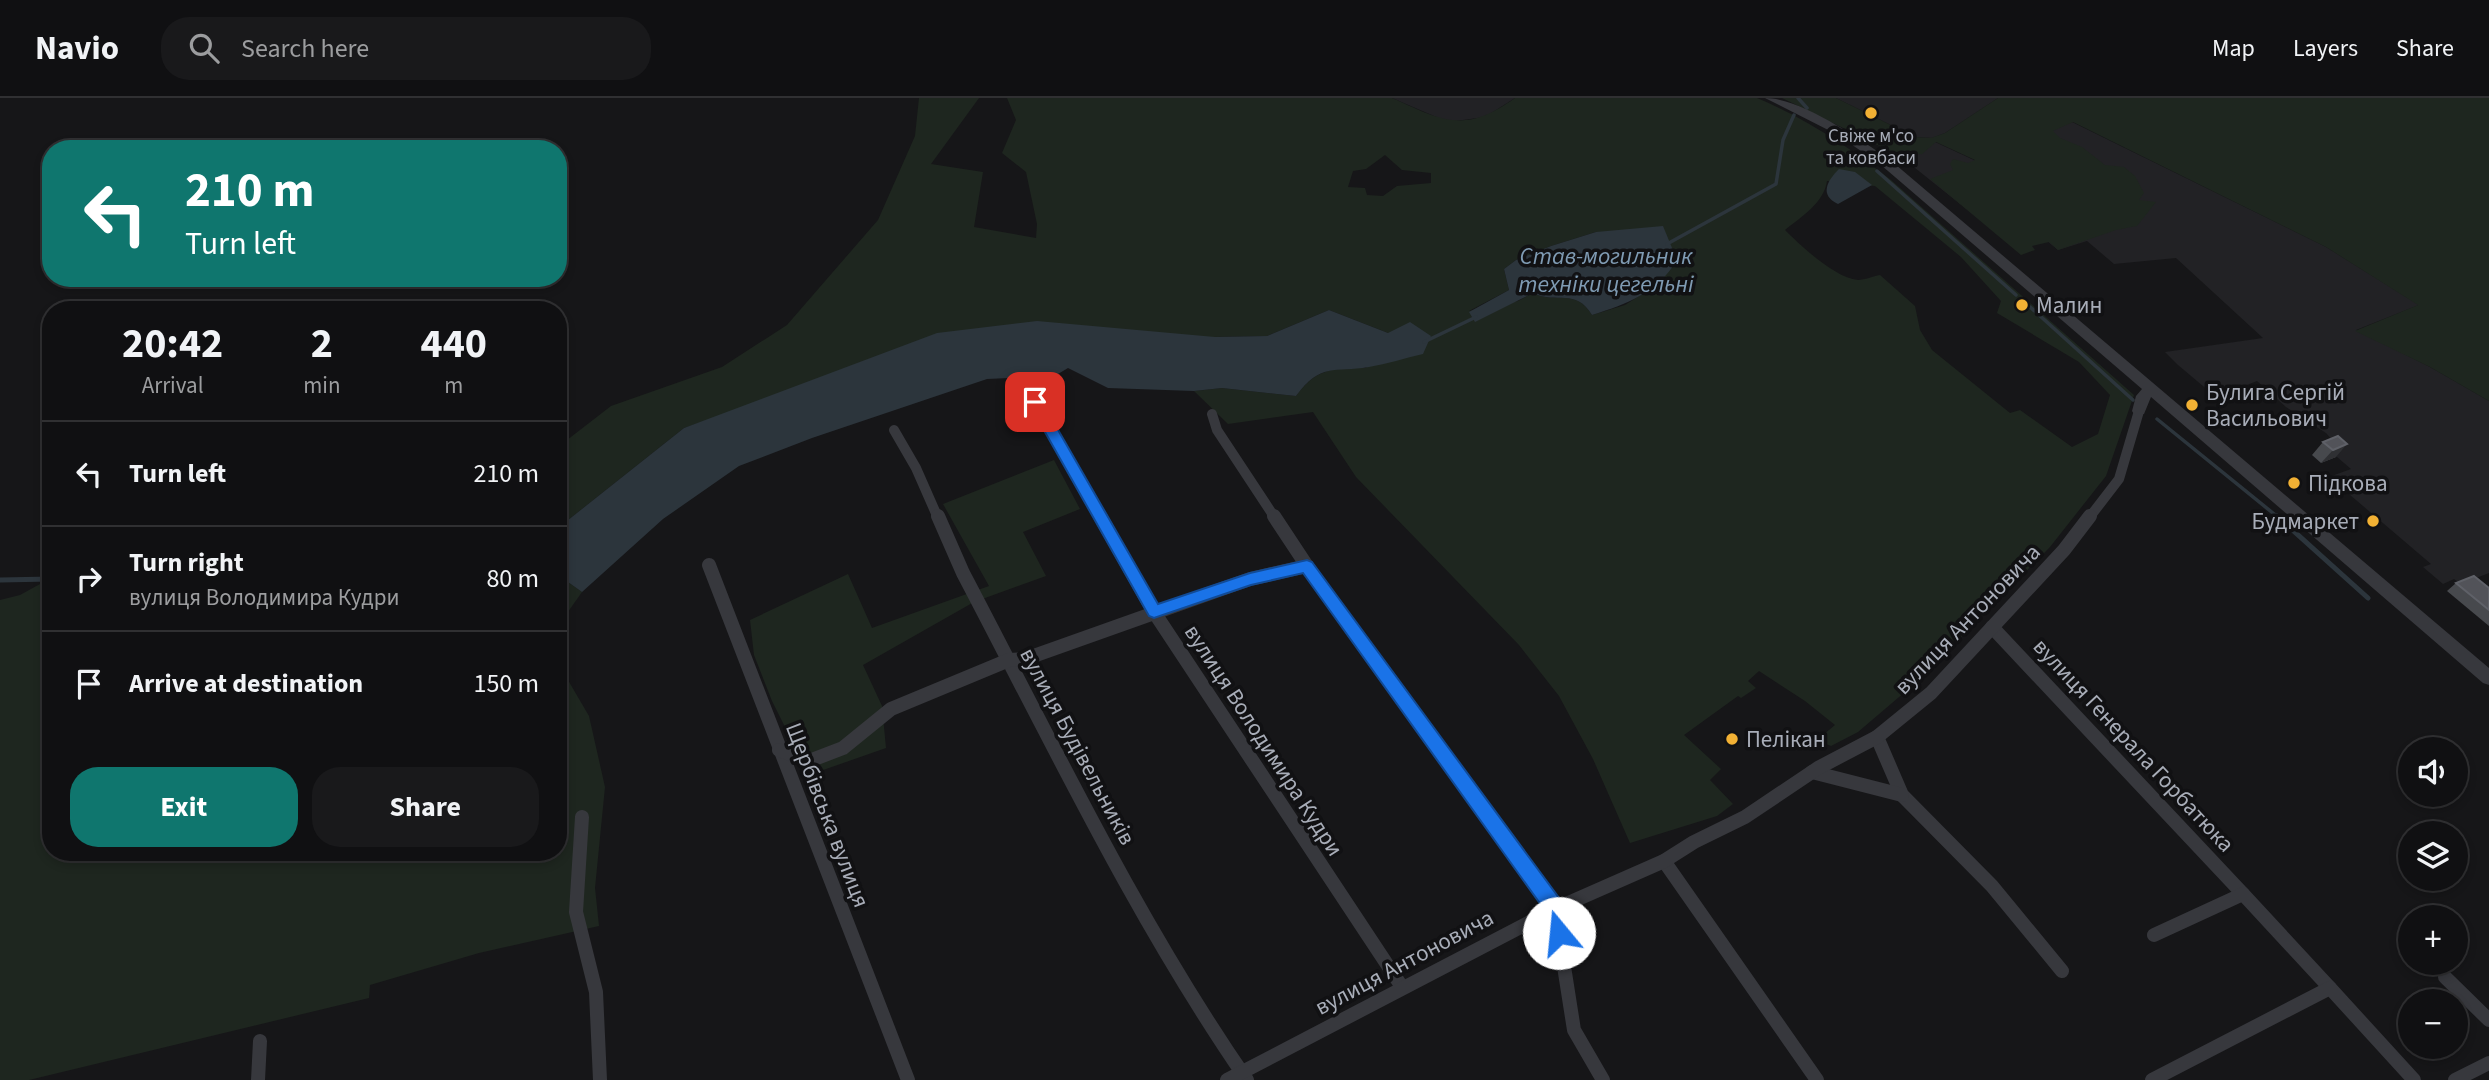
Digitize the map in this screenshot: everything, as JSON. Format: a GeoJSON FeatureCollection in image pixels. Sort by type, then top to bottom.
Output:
{"type":"FeatureCollection","features":[{"type":"Feature","properties":{"kind":"street"},"geometry":{"type":"LineString","coordinates":[[1771,98],[1856,141],[1885,162],[2489,678]]}},
{"type":"Feature","properties":{"kind":"street"},"geometry":{"type":"LineString","coordinates":[[2139,411],[2143,396],[2151,389]]}},
{"type":"Feature","properties":{"kind":"street","name":"вулиця Володимира Кудри"},"geometry":{"type":"LineString","coordinates":[[1035,402],[1154,612],[1402,987]]}},
{"type":"Feature","properties":{"kind":"street","name":"вулиця Антоновича"},"geometry":{"type":"LineString","coordinates":[[1227,1080],[1245,1076],[1402,987],[1555,909],[1664,861],[1694,842],[1745,817],[1812,772],[1877,737],[1931,693],[2044,574],[2119,479],[2139,411]]}},
{"type":"Feature","properties":{"kind":"street"},"geometry":{"type":"LineString","coordinates":[[1212,414],[1217,430],[1307,566],[1555,909],[1574,1030],[1603,1080]]}},
{"type":"Feature","properties":{"kind":"street","name":"вулиця Будівельників"},"geometry":{"type":"LineString","coordinates":[[894,430],[916,468],[963,573],[1147,921],[1218,1038],[1245,1076]]}},
{"type":"Feature","properties":{"kind":"street","name":"Щербівська вулиця"},"geometry":{"type":"LineString","coordinates":[[709,565],[908,1080]]}},
{"type":"Feature","properties":{"kind":"street"},"geometry":{"type":"LineString","coordinates":[[779,750],[809,761],[843,748],[891,709],[1009,660],[1025,659],[1250,579],[1307,566]]}},
{"type":"Feature","properties":{"kind":"street","name":"вулиця Генерала Горбатюка"},"geometry":{"type":"LineString","coordinates":[[1992,627],[2414,1080]]}},
{"type":"Feature","properties":{"kind":"street"},"geometry":{"type":"LineString","coordinates":[[1877,737],[1902,795],[1992,886],[2062,971]]}},
{"type":"Feature","properties":{"kind":"street"},"geometry":{"type":"LineString","coordinates":[[1812,772],[1902,795]]}},
{"type":"Feature","properties":{"kind":"street"},"geometry":{"type":"LineString","coordinates":[[582,817],[576,912],[596,992],[600,1080]]}},
{"type":"Feature","properties":{"kind":"street"},"geometry":{"type":"LineString","coordinates":[[1664,861],[1817,1080]]}},
{"type":"Feature","properties":{"kind":"street"},"geometry":{"type":"LineString","coordinates":[[2154,935],[2243,894]]}},
{"type":"Feature","properties":{"kind":"street"},"geometry":{"type":"LineString","coordinates":[[2445,977],[2489,1020]]}},
{"type":"Feature","properties":{"kind":"street"},"geometry":{"type":"LineString","coordinates":[[2152,1080],[2330,988]]}},
{"type":"Feature","properties":{"kind":"street"},"geometry":{"type":"LineString","coordinates":[[258,1080],[260,1041]]}},
{"type":"Feature","properties":{"kind":"street"},"geometry":{"type":"LineString","coordinates":[[2455,1080],[2489,1063]]}},
{"type":"Feature","properties":{"kind":"shaded area"},"geometry":{"type":"Polygon","coordinates":[[[919,98],[979,98],[931,164],[983,172],[974,227],[1036,238],[1037,224],[1026,172],[1002,153],[1016,120],[1007,98],[1392,98],[1440,118],[1468,120],[1497,109],[1515,98],[1757,98],[1827,134],[1891,180],[2134,395],[2106,476],[2050,547],[1919,680],[1858,732],[1831,746],[1817,740],[1835,725],[1805,701],[1759,671],[1748,681],[1756,688],[1741,698],[1738,696],[1684,735],[1721,769],[1710,780],[1733,804],[1717,816],[1630,843],[1593,759],[1559,696],[1519,645],[1356,477],[1313,412],[1228,424],[1194,391],[1222,388],[1296,396],[1318,375],[1335,369],[1366,368],[1388,333],[1329,310],[1267,336],[1215,337],[743,408],[684,428],[567,521],[567,440],[611,406],[722,367],[787,325],[878,220],[915,136],[919,98]],[[1385,155],[1366,169],[1353,171],[1348,187],[1365,188],[1367,195],[1383,196],[1397,186],[1431,183],[1431,173],[1402,170],[1385,155]],[[1827,181],[1821,196],[1811,209],[1785,230],[1839,274],[1858,280],[1880,275],[1915,306],[1920,330],[1932,350],[2010,413],[2020,410],[2072,447],[2098,434],[2110,395],[2079,362],[1997,313],[2001,301],[1961,257],[1875,186],[1827,181]],[[1596,232],[1516,260],[1504,269],[1509,290],[1469,311],[1518,301],[1533,293],[1579,301],[1592,315],[1625,305],[1666,279],[1596,232]]]}},
{"type":"Feature","properties":{"kind":"shaded area"},"geometry":{"type":"Polygon","coordinates":[[[1392,98],[1515,98],[1485,117],[1448,122],[1392,98]]]}},
{"type":"Feature","properties":{"kind":"shaded area"},"geometry":{"type":"Polygon","coordinates":[[[1782,98],[1836,98],[1915,137],[1931,138],[1945,133],[1998,98],[2489,98],[2489,401],[2430,367],[2355,331],[2418,305],[2326,247],[2073,122],[2053,131],[2060,138],[2082,147],[2105,165],[2124,167],[2135,176],[2144,193],[2139,200],[2156,202],[2137,226],[2116,230],[2058,250],[2049,242],[2032,246],[2035,250],[2021,255],[1930,179],[1953,170],[1950,164],[1953,159],[1968,163],[1975,160],[1936,142],[1922,154],[1900,156],[1782,98]]]}},
{"type":"Feature","properties":{"kind":"shaded area"},"geometry":{"type":"Polygon","coordinates":[[[1836,98],[1998,98],[1945,133],[1932,138],[1915,137],[1836,98]]]}},
{"type":"Feature","properties":{"kind":"shaded area"},"geometry":{"type":"Polygon","coordinates":[[[2072,122],[2326,247],[2419,305],[2356,330],[2430,367],[2489,401],[2489,573],[2461,584],[2454,579],[2443,584],[2423,567],[2431,564],[2329,477],[2351,469],[2330,451],[2335,443],[2326,433],[2286,407],[2257,381],[2216,397],[2165,352],[2263,338],[2176,258],[2114,264],[2087,241],[2058,250],[2034,230],[2004,239],[1900,156],[1933,141],[1976,161],[2072,122]]]}},
{"type":"Feature","properties":{"kind":"shaded area"},"geometry":{"type":"Polygon","coordinates":[[[1054,460],[1080,509],[1023,532],[1046,576],[974,602],[863,665],[882,706],[886,748],[809,775],[772,701],[754,655],[750,620],[848,574],[872,628],[989,586],[943,504],[1054,460]]]}},
{"type":"Feature","properties":{"kind":"shaded area"},"geometry":{"type":"Polygon","coordinates":[[[567,581],[582,592],[567,613],[567,581]]]}},
{"type":"Feature","properties":{"kind":"shaded area"},"geometry":{"type":"Polygon","coordinates":[[[42,583],[42,861],[567,861],[567,678],[589,716],[605,787],[595,888],[599,926],[479,953],[370,985],[369,998],[29,1080],[0,1080],[0,600],[20,595],[42,583]]]}},
{"type":"Feature","properties":{"kind":"water"},"geometry":{"type":"Polygon","coordinates":[[[1839,169],[1855,172],[1872,185],[1838,204],[1828,196],[1827,188],[1839,169]]]}},
{"type":"Feature","properties":{"kind":"water","name":"Став-могильник техніки цегельні"},"geometry":{"type":"Polygon","coordinates":[[[1663,226],[1677,260],[1651,289],[1629,301],[1592,315],[1579,301],[1533,293],[1475,322],[1469,312],[1509,290],[1504,269],[1516,260],[1596,232],[1663,226]]]}},
{"type":"Feature","properties":{"kind":"water"},"geometry":{"type":"Polygon","coordinates":[[[1329,310],[1388,333],[1410,322],[1431,336],[1423,354],[1376,366],[1321,373],[1296,396],[1222,388],[1194,391],[1108,388],[1068,368],[1043,383],[1009,378],[987,379],[812,438],[739,466],[663,519],[582,592],[567,581],[567,521],[684,428],[937,333],[1037,321],[1215,337],[1267,336],[1329,310]]]}},
{"type":"Feature","properties":{"kind":"building"},"geometry":{"type":"Polygon","coordinates":[[[2338,436],[2347,444],[2333,450],[2323,442],[2338,436]]]}},
{"type":"Feature","properties":{"kind":"building"},"geometry":{"type":"Polygon","coordinates":[[[2474,576],[2489,588],[2489,610],[2456,583],[2474,576]]]}},
{"type":"Feature","properties":{"kind":"waterway"},"geometry":{"type":"LineString","coordinates":[[1798,98],[1807,108]]}},
{"type":"Feature","properties":{"kind":"waterway"},"geometry":{"type":"LineString","coordinates":[[1667,244],[1776,184],[1783,140],[1794,115]]}},
{"type":"Feature","properties":{"kind":"waterway"},"geometry":{"type":"LineString","coordinates":[[1877,171],[2016,295]]}},
{"type":"Feature","properties":{"kind":"waterway"},"geometry":{"type":"LineString","coordinates":[[2029,306],[2133,400]]}},
{"type":"Feature","properties":{"kind":"waterway"},"geometry":{"type":"LineString","coordinates":[[1424,342],[1476,317]]}},
{"type":"Feature","properties":{"kind":"waterway"},"geometry":{"type":"LineString","coordinates":[[2157,419],[2279,518]]}},
{"type":"Feature","properties":{"kind":"waterway"},"geometry":{"type":"LineString","coordinates":[[2277,516],[2368,598]]}},
{"type":"Feature","properties":{"kind":"waterway"},"geometry":{"type":"LineString","coordinates":[[0,580],[42,579]]}},
{"type":"Feature","properties":{"kind":"place","name":"Свіже м'со та ковбаси"},"geometry":{"type":"Point","coordinates":[1871,113]}},
{"type":"Feature","properties":{"kind":"place","name":"Малин"},"geometry":{"type":"Point","coordinates":[2022,305]}},
{"type":"Feature","properties":{"kind":"place","name":"Булига Сергій Васильович"},"geometry":{"type":"Point","coordinates":[2192,405]}},
{"type":"Feature","properties":{"kind":"place","name":"Підкова"},"geometry":{"type":"Point","coordinates":[2294,483]}},
{"type":"Feature","properties":{"kind":"place","name":"Будмаркет"},"geometry":{"type":"Point","coordinates":[2373,521]}},
{"type":"Feature","properties":{"kind":"place","name":"Пелікан"},"geometry":{"type":"Point","coordinates":[1732,739]}},
{"type":"Feature","properties":{"kind":"route"},"geometry":{"type":"LineString","coordinates":[[1035,402],[1154,612],[1250,579],[1307,566],[1555,909],[1559,933]]}}]}
